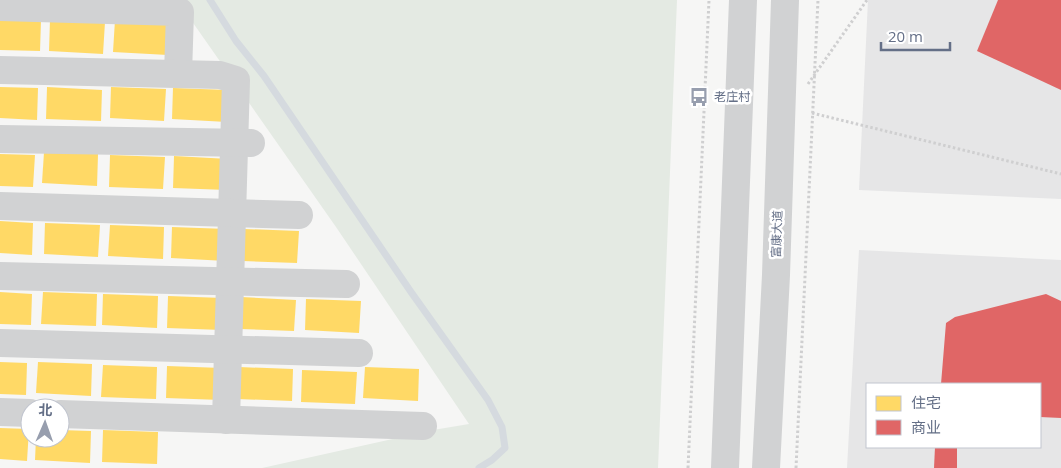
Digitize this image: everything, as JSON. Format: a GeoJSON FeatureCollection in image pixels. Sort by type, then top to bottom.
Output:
{"type":"FeatureCollection","features":[{"type":"Feature","properties":{"kind":"street"},"geometry":{"type":"LineString","coordinates":[[726,468],[743,0]]}},
{"type":"Feature","properties":{"kind":"street","name":"富康大道"},"geometry":{"type":"LineString","coordinates":[[766,468],[781,148],[785,0]]}},
{"type":"Feature","properties":{"kind":"street"},"geometry":{"type":"LineString","coordinates":[[0,8],[180,12],[178,74]]}},
{"type":"Feature","properties":{"kind":"street"},"geometry":{"type":"LineString","coordinates":[[0,70],[220,75],[236,80],[243,143],[232,213],[226,420]]}},
{"type":"Feature","properties":{"kind":"street"},"geometry":{"type":"LineString","coordinates":[[0,139],[243,143]]}},
{"type":"Feature","properties":{"kind":"street"},"geometry":{"type":"LineString","coordinates":[[738,147],[781,148]]}},
{"type":"Feature","properties":{"kind":"street"},"geometry":{"type":"LineString","coordinates":[[0,206],[299,215]]}},
{"type":"Feature","properties":{"kind":"street"},"geometry":{"type":"LineString","coordinates":[[0,276],[346,284]]}},
{"type":"Feature","properties":{"kind":"street"},"geometry":{"type":"LineString","coordinates":[[0,343],[359,353]]}},
{"type":"Feature","properties":{"kind":"street"},"geometry":{"type":"LineString","coordinates":[[730,354],[772,357]]}},
{"type":"Feature","properties":{"kind":"street"},"geometry":{"type":"LineString","coordinates":[[0,412],[20,413]]}},
{"type":"Feature","properties":{"kind":"street"},"geometry":{"type":"LineString","coordinates":[[70,414],[422,426]]}},
{"type":"Feature","properties":{"kind":"path"},"geometry":{"type":"LineString","coordinates":[[688,468],[709,0]]}},
{"type":"Feature","properties":{"kind":"path"},"geometry":{"type":"LineString","coordinates":[[796,468],[818,0]]}},
{"type":"Feature","properties":{"kind":"path"},"geometry":{"type":"LineString","coordinates":[[782,118],[867,0]]}},
{"type":"Feature","properties":{"kind":"path"},"geometry":{"type":"LineString","coordinates":[[812,113],[1061,174]]}},
{"type":"Feature","properties":{"kind":"shaded area"},"geometry":{"type":"Polygon","coordinates":[[[177,0],[677,0],[658,468],[262,468],[433,430],[469,424],[336,227],[177,0]]]}},
{"type":"Feature","properties":{"kind":"shaded area"},"geometry":{"type":"Polygon","coordinates":[[[868,0],[1061,0],[1061,199],[859,190],[868,0]]]}},
{"type":"Feature","properties":{"kind":"shaded area"},"geometry":{"type":"Polygon","coordinates":[[[859,250],[1061,260],[1061,468],[847,468],[859,250]]]}},
{"type":"Feature","properties":{"kind":"building: 住宅"},"geometry":{"type":"Polygon","coordinates":[[[0,18],[41,19],[40,51],[0,50],[0,18]]]}},
{"type":"Feature","properties":{"kind":"building: 住宅"},"geometry":{"type":"Polygon","coordinates":[[[50,20],[105,22],[103,54],[49,51],[50,20]]]}},
{"type":"Feature","properties":{"kind":"building: 住宅"},"geometry":{"type":"Polygon","coordinates":[[[115,20],[169,23],[168,55],[113,52],[115,20]]]}},
{"type":"Feature","properties":{"kind":"building: 住宅"},"geometry":{"type":"Polygon","coordinates":[[[0,87],[38,88],[37,120],[0,118],[0,87]]]}},
{"type":"Feature","properties":{"kind":"building: 住宅"},"geometry":{"type":"Polygon","coordinates":[[[47,87],[102,90],[101,121],[46,119],[47,87]]]}},
{"type":"Feature","properties":{"kind":"building: 住宅"},"geometry":{"type":"Polygon","coordinates":[[[111,87],[166,89],[164,121],[110,118],[111,87]]]}},
{"type":"Feature","properties":{"kind":"building: 住宅"},"geometry":{"type":"Polygon","coordinates":[[[173,88],[228,90],[227,122],[172,119],[173,88]]]}},
{"type":"Feature","properties":{"kind":"building: 住宅"},"geometry":{"type":"Polygon","coordinates":[[[44,152],[98,154],[97,186],[42,183],[44,152]]]}},
{"type":"Feature","properties":{"kind":"building: 住宅"},"geometry":{"type":"Polygon","coordinates":[[[0,154],[35,155],[33,187],[0,186],[0,154]]]}},
{"type":"Feature","properties":{"kind":"building: 住宅"},"geometry":{"type":"Polygon","coordinates":[[[110,155],[165,157],[163,189],[109,187],[110,155]]]}},
{"type":"Feature","properties":{"kind":"building: 住宅"},"geometry":{"type":"Polygon","coordinates":[[[174,156],[229,159],[227,190],[173,188],[174,156]]]}},
{"type":"Feature","properties":{"kind":"building: 住宅"},"geometry":{"type":"Polygon","coordinates":[[[0,221],[33,223],[32,255],[0,253],[0,221]]]}},
{"type":"Feature","properties":{"kind":"building: 住宅"},"geometry":{"type":"Polygon","coordinates":[[[45,223],[100,225],[98,257],[44,254],[45,223]]]}},
{"type":"Feature","properties":{"kind":"building: 住宅"},"geometry":{"type":"Polygon","coordinates":[[[110,225],[164,227],[163,259],[108,256],[110,225]]]}},
{"type":"Feature","properties":{"kind":"building: 住宅"},"geometry":{"type":"Polygon","coordinates":[[[172,227],[227,229],[226,261],[171,258],[172,227]]]}},
{"type":"Feature","properties":{"kind":"building: 住宅"},"geometry":{"type":"Polygon","coordinates":[[[244,229],[299,231],[297,263],[243,261],[244,229]]]}},
{"type":"Feature","properties":{"kind":"building: 住宅"},"geometry":{"type":"Polygon","coordinates":[[[0,292],[32,294],[31,325],[0,324],[0,292]]]}},
{"type":"Feature","properties":{"kind":"building: 住宅"},"geometry":{"type":"Polygon","coordinates":[[[43,292],[97,294],[96,326],[41,324],[43,292]]]}},
{"type":"Feature","properties":{"kind":"building: 住宅"},"geometry":{"type":"Polygon","coordinates":[[[103,294],[158,296],[157,328],[102,325],[103,294]]]}},
{"type":"Feature","properties":{"kind":"building: 住宅"},"geometry":{"type":"Polygon","coordinates":[[[168,296],[223,298],[222,330],[167,328],[168,296]]]}},
{"type":"Feature","properties":{"kind":"building: 住宅"},"geometry":{"type":"Polygon","coordinates":[[[241,297],[296,300],[294,331],[240,329],[241,297]]]}},
{"type":"Feature","properties":{"kind":"building: 住宅"},"geometry":{"type":"Polygon","coordinates":[[[306,299],[361,301],[359,333],[305,330],[306,299]]]}},
{"type":"Feature","properties":{"kind":"building: 住宅"},"geometry":{"type":"Polygon","coordinates":[[[0,362],[27,363],[26,395],[0,394],[0,362]]]}},
{"type":"Feature","properties":{"kind":"building: 住宅"},"geometry":{"type":"Polygon","coordinates":[[[38,362],[92,364],[91,396],[36,393],[38,362]]]}},
{"type":"Feature","properties":{"kind":"building: 住宅"},"geometry":{"type":"Polygon","coordinates":[[[103,365],[157,367],[156,399],[101,397],[103,365]]]}},
{"type":"Feature","properties":{"kind":"building: 住宅"},"geometry":{"type":"Polygon","coordinates":[[[167,366],[222,368],[221,400],[166,398],[167,366]]]}},
{"type":"Feature","properties":{"kind":"building: 住宅"},"geometry":{"type":"Polygon","coordinates":[[[239,367],[293,369],[292,401],[237,399],[239,367]]]}},
{"type":"Feature","properties":{"kind":"building: 住宅"},"geometry":{"type":"Polygon","coordinates":[[[365,367],[419,369],[418,401],[363,398],[365,367]]]}},
{"type":"Feature","properties":{"kind":"building: 住宅"},"geometry":{"type":"Polygon","coordinates":[[[302,370],[357,372],[355,404],[301,402],[302,370]]]}},
{"type":"Feature","properties":{"kind":"building: 住宅"},"geometry":{"type":"Polygon","coordinates":[[[0,428],[20,429],[20,448],[28,448],[27,461],[0,459],[0,428]]]}},
{"type":"Feature","properties":{"kind":"building: 住宅"},"geometry":{"type":"Polygon","coordinates":[[[70,430],[91,431],[90,463],[35,460],[36,448],[70,448],[70,430]]]}},
{"type":"Feature","properties":{"kind":"building: 住宅"},"geometry":{"type":"Polygon","coordinates":[[[103,430],[158,432],[157,464],[102,462],[103,430]]]}},
{"type":"Feature","properties":{"kind":"building: 商业"},"geometry":{"type":"Polygon","coordinates":[[[998,0],[1061,0],[1061,90],[977,51],[998,0]]]}},
{"type":"Feature","properties":{"kind":"building: 商业"},"geometry":{"type":"Polygon","coordinates":[[[1046,294],[1061,301],[1061,418],[1041,417],[1041,383],[941,383],[946,323],[955,317],[1046,294]]]}},
{"type":"Feature","properties":{"kind":"building: 商业"},"geometry":{"type":"Polygon","coordinates":[[[935,448],[957,448],[957,468],[934,468],[935,448]]]}},
{"type":"Feature","properties":{"kind":"waterway"},"geometry":{"type":"LineString","coordinates":[[210,0],[236,41],[264,76],[411,292],[488,400],[502,427],[505,448],[492,460],[479,468]]}},
{"type":"Feature","properties":{"kind":"place","name":"老庄村"},"geometry":{"type":"Point","coordinates":[699,97]}}]}
